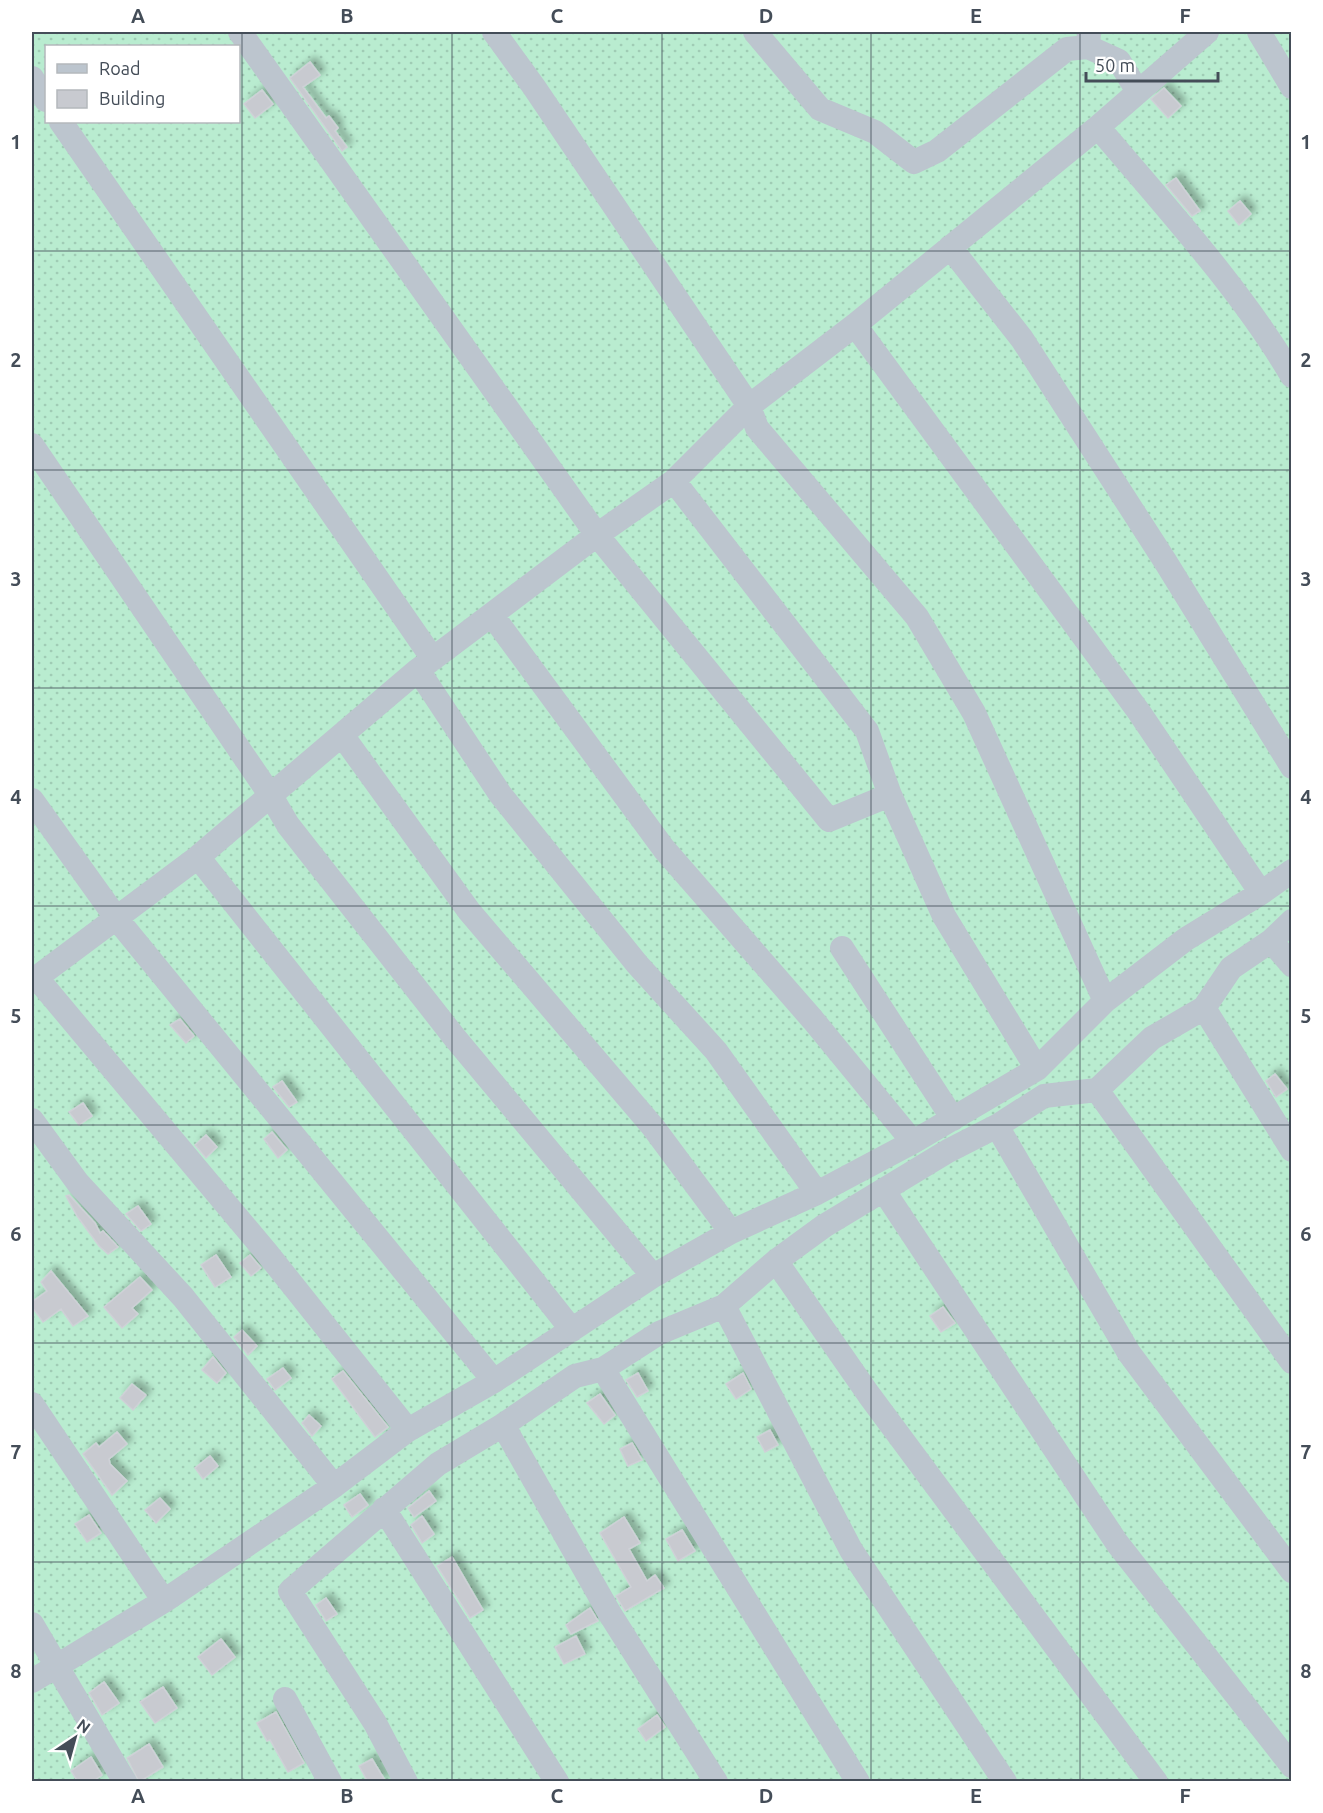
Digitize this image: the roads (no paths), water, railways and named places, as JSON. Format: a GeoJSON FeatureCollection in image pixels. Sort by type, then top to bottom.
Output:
{"type":"FeatureCollection","features":[{"type":"Feature","properties":{"kind":"street"},"geometry":{"type":"LineString","coordinates":[[240,32],[597,535],[829,820],[890,795]]}},
{"type":"Feature","properties":{"kind":"street"},"geometry":{"type":"LineString","coordinates":[[494,32],[534,87],[749,406],[757,428],[917,617],[929,636],[974,713],[1105,1001]]}},
{"type":"Feature","properties":{"kind":"street"},"geometry":{"type":"LineString","coordinates":[[755,32],[820,109],[875,132],[914,162],[937,151],[1067,49],[1089,39],[1119,61],[1137,90]]}},
{"type":"Feature","properties":{"kind":"street"},"geometry":{"type":"LineString","coordinates":[[408,1430],[267,1253],[34,979],[117,919],[198,856],[426,664],[597,535],[674,481],[749,406],[855,325],[1098,127],[1137,90],[1207,32]]}},
{"type":"Feature","properties":{"kind":"street"},"geometry":{"type":"LineString","coordinates":[[1259,32],[1292,87]]}},
{"type":"Feature","properties":{"kind":"street"},"geometry":{"type":"LineString","coordinates":[[32,78],[45,98]]}},
{"type":"Feature","properties":{"kind":"street"},"geometry":{"type":"LineString","coordinates":[[62,123],[426,664],[500,794],[637,964],[716,1051],[817,1193]]}},
{"type":"Feature","properties":{"kind":"street"},"geometry":{"type":"LineString","coordinates":[[1098,127],[1198,246],[1280,355],[1292,376]]}},
{"type":"Feature","properties":{"kind":"street"},"geometry":{"type":"LineString","coordinates":[[950,247],[1022,339],[1171,571],[1292,767]]}},
{"type":"Feature","properties":{"kind":"street"},"geometry":{"type":"LineString","coordinates":[[855,325],[1139,712],[1261,893]]}},
{"type":"Feature","properties":{"kind":"street"},"geometry":{"type":"LineString","coordinates":[[32,445],[271,796],[288,825],[455,1038],[653,1276]]}},
{"type":"Feature","properties":{"kind":"street"},"geometry":{"type":"LineString","coordinates":[[674,481],[867,731],[890,795],[944,916],[1037,1069]]}},
{"type":"Feature","properties":{"kind":"street"},"geometry":{"type":"LineString","coordinates":[[492,615],[664,849],[813,1020],[913,1142]]}},
{"type":"Feature","properties":{"kind":"street"},"geometry":{"type":"LineString","coordinates":[[342,735],[469,911],[653,1127],[731,1232]]}},
{"type":"Feature","properties":{"kind":"street"},"geometry":{"type":"LineString","coordinates":[[32,800],[117,919],[494,1381]]}},
{"type":"Feature","properties":{"kind":"street"},"geometry":{"type":"LineString","coordinates":[[198,856],[572,1330]]}},
{"type":"Feature","properties":{"kind":"street"},"geometry":{"type":"LineString","coordinates":[[32,1681],[164,1601],[334,1486],[408,1430],[494,1381],[653,1276],[731,1232],[817,1193],[913,1142],[1037,1069],[1105,1001],[1186,939],[1292,871]]}},
{"type":"Feature","properties":{"kind":"street"},"geometry":{"type":"LineString","coordinates":[[406,1782],[375,1723],[290,1591],[438,1464],[503,1425],[575,1376],[603,1369],[659,1333],[724,1306],[776,1261],[824,1226],[948,1151],[997,1126],[1044,1096],[1097,1090],[1152,1038],[1204,1008],[1231,968],[1270,941],[1292,921]]}},
{"type":"Feature","properties":{"kind":"street"},"geometry":{"type":"LineString","coordinates":[[1270,941],[1292,965]]}},
{"type":"Feature","properties":{"kind":"street"},"geometry":{"type":"LineString","coordinates":[[842,948],[953,1119]]}},
{"type":"Feature","properties":{"kind":"street"},"geometry":{"type":"LineString","coordinates":[[1204,1008],[1292,1150]]}},
{"type":"Feature","properties":{"kind":"street"},"geometry":{"type":"LineString","coordinates":[[1097,1090],[1292,1362]]}},
{"type":"Feature","properties":{"kind":"street"},"geometry":{"type":"LineString","coordinates":[[32,1120],[78,1183],[183,1297],[334,1486]]}},
{"type":"Feature","properties":{"kind":"street"},"geometry":{"type":"LineString","coordinates":[[997,1126],[1129,1353],[1292,1571]]}},
{"type":"Feature","properties":{"kind":"street"},"geometry":{"type":"LineString","coordinates":[[884,1191],[1117,1543],[1292,1766]]}},
{"type":"Feature","properties":{"kind":"street"},"geometry":{"type":"LineString","coordinates":[[776,1261],[869,1395],[1156,1782]]}},
{"type":"Feature","properties":{"kind":"street"},"geometry":{"type":"LineString","coordinates":[[724,1306],[851,1550],[1005,1782]]}},
{"type":"Feature","properties":{"kind":"street"},"geometry":{"type":"LineString","coordinates":[[603,1369],[858,1782]]}},
{"type":"Feature","properties":{"kind":"street"},"geometry":{"type":"LineString","coordinates":[[32,1404],[164,1601]]}},
{"type":"Feature","properties":{"kind":"street"},"geometry":{"type":"LineString","coordinates":[[503,1425],[610,1614],[716,1782]]}},
{"type":"Feature","properties":{"kind":"street"},"geometry":{"type":"LineString","coordinates":[[384,1509],[557,1782]]}},
{"type":"Feature","properties":{"kind":"street"},"geometry":{"type":"LineString","coordinates":[[32,1624],[125,1782]]}},
{"type":"Feature","properties":{"kind":"street"},"geometry":{"type":"LineString","coordinates":[[285,1699],[330,1782]]}}]}
